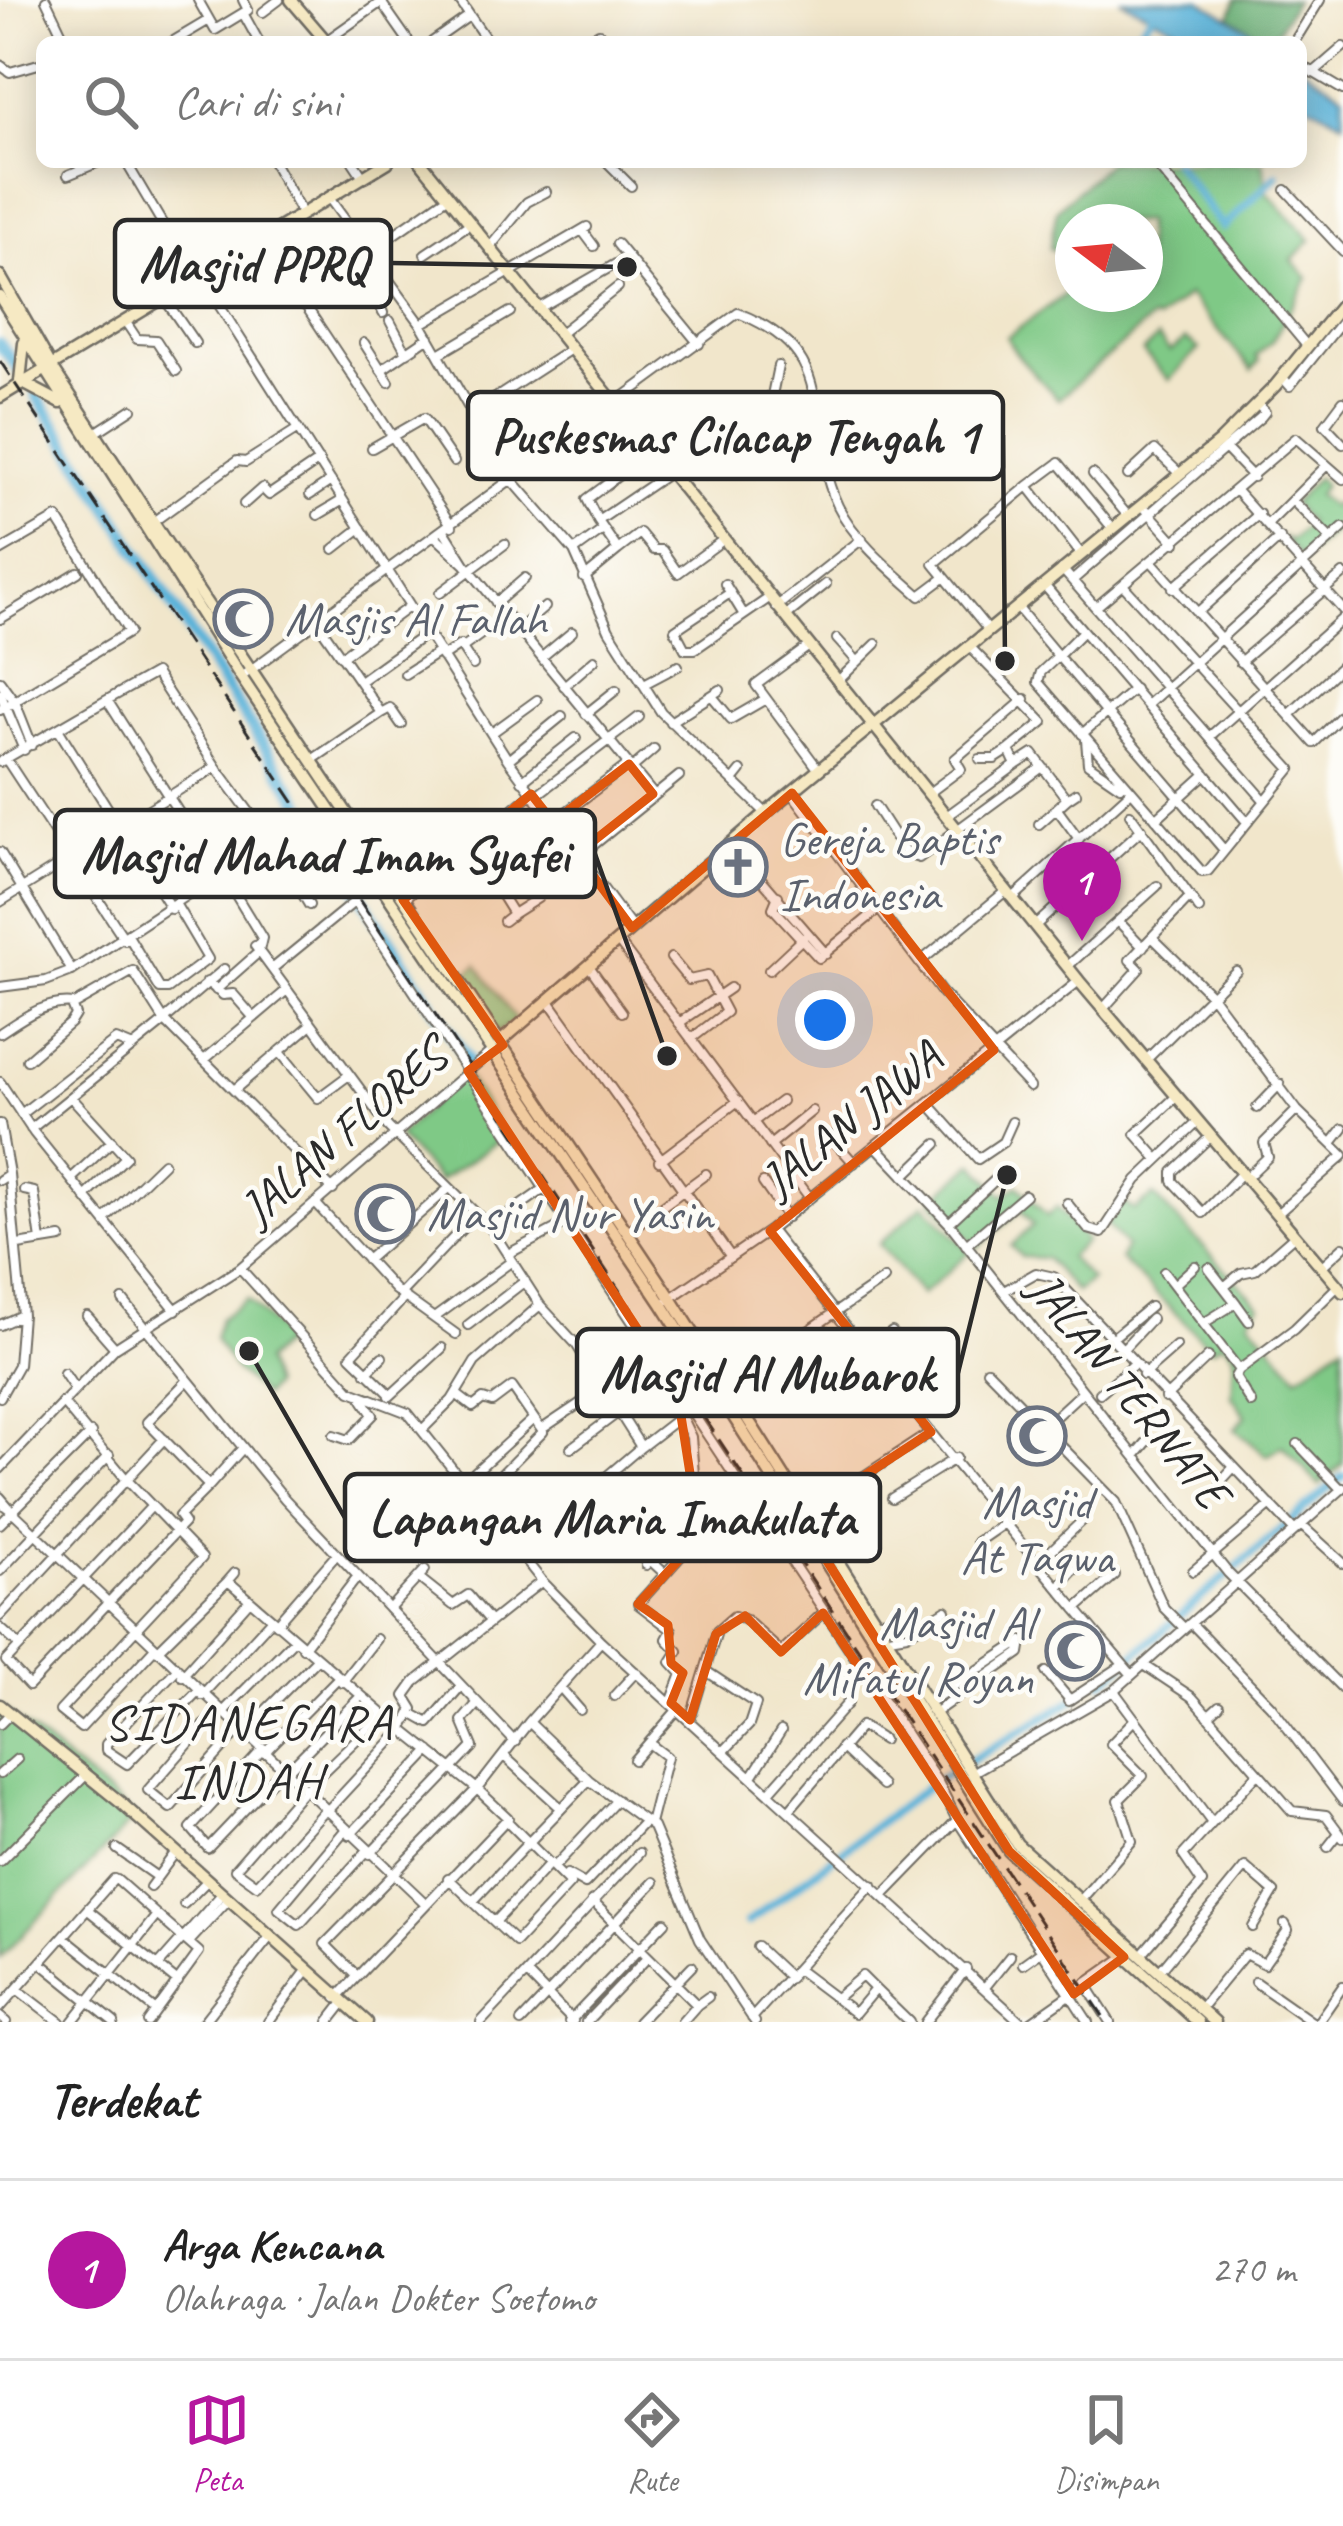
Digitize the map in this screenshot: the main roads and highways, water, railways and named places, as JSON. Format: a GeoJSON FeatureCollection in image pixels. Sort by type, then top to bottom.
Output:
{"type":"FeatureCollection","features":[{"type":"Feature","properties":{"kind":"main road"},"geometry":{"type":"LineString","coordinates":[[291,0],[321,36]]}},
{"type":"Feature","properties":{"kind":"main road"},"geometry":{"type":"LineString","coordinates":[[4,394],[378,168]]}},
{"type":"Feature","properties":{"kind":"main road"},"geometry":{"type":"LineString","coordinates":[[426,168],[1102,1009],[1340,1289]]}},
{"type":"Feature","properties":{"kind":"main road"},"geometry":{"type":"LineString","coordinates":[[0,276],[49,367],[246,673],[310,760],[496,1046],[627,1232],[667,1301],[809,1512],[817,1534],[878,1620],[895,1634],[1009,1851],[1124,1957],[1199,2015],[1215,2022]]}},
{"type":"Feature","properties":{"kind":"main road"},"geometry":{"type":"LineString","coordinates":[[0,297],[23,338],[49,367],[64,405],[667,1301],[1017,1844],[1159,1972],[1199,2015]]}},
{"type":"Feature","properties":{"kind":"main road"},"geometry":{"type":"LineString","coordinates":[[496,1046],[766,813],[969,646],[1067,574],[1081,554],[1128,516],[1147,510],[1180,474],[1222,445],[1285,380],[1343,303]]}},
{"type":"Feature","properties":{"kind":"main road"},"geometry":{"type":"LineString","coordinates":[[23,338],[24,382]]}},
{"type":"Feature","properties":{"kind":"main road"},"geometry":{"type":"LineString","coordinates":[[24,382],[64,405]]}},
{"type":"Feature","properties":{"kind":"main road"},"geometry":{"type":"LineString","coordinates":[[0,1705],[368,2022]]}},
{"type":"Feature","properties":{"kind":"water"},"geometry":{"type":"Polygon","coordinates":[[[1120,0],[1200,0],[1260,36],[1193,36],[1120,0]]]}},
{"type":"Feature","properties":{"kind":"water"},"geometry":{"type":"Polygon","coordinates":[[[1307,70],[1343,94],[1343,122],[1307,102],[1307,70]]]}},
{"type":"Feature","properties":{"kind":"waterway"},"geometry":{"type":"LineString","coordinates":[[1136,36],[1156,9]]}},
{"type":"Feature","properties":{"kind":"waterway"},"geometry":{"type":"LineString","coordinates":[[1178,168],[1223,228],[1277,175]]}},
{"type":"Feature","properties":{"kind":"waterway"},"geometry":{"type":"LineString","coordinates":[[0,344],[22,374]]}},
{"type":"Feature","properties":{"kind":"waterway"},"geometry":{"type":"LineString","coordinates":[[36,395],[469,1062]]}},
{"type":"Feature","properties":{"kind":"waterway"},"geometry":{"type":"LineString","coordinates":[[1103,1682],[1343,1476]]}},
{"type":"Feature","properties":{"kind":"waterway"},"geometry":{"type":"LineString","coordinates":[[747,1923],[932,1783],[1075,1699]]}},
{"type":"Feature","properties":{"kind":"railway"},"geometry":{"type":"LineString","coordinates":[[0,361],[1107,2022]]}},
{"type":"Feature","properties":{"kind":"place","name":"Masjid PPRQ"},"geometry":{"type":"Point","coordinates":[627,267]}},
{"type":"Feature","properties":{"kind":"place","name":"Masjis Al Fallah"},"geometry":{"type":"Point","coordinates":[243,619]}},
{"type":"Feature","properties":{"kind":"place","name":"Puskesmas Cilacap Tengah 1"},"geometry":{"type":"Point","coordinates":[1005,661]}},
{"type":"Feature","properties":{"kind":"place","name":"Gereja Baptis Indonesia"},"geometry":{"type":"Point","coordinates":[738,867]}},
{"type":"Feature","properties":{"kind":"place","name":"Arga Kencana"},"geometry":{"type":"Point","coordinates":[1082,941]}},
{"type":"Feature","properties":{"kind":"place","name":"Masjid Mahad Imam Syafei"},"geometry":{"type":"Point","coordinates":[667,1056]}},
{"type":"Feature","properties":{"kind":"place","name":"Masjid Al Mubarok"},"geometry":{"type":"Point","coordinates":[1007,1175]}},
{"type":"Feature","properties":{"kind":"place","name":"Masjid Nur Yasin"},"geometry":{"type":"Point","coordinates":[385,1214]}},
{"type":"Feature","properties":{"kind":"place","name":"Lapangan Maria Imakulata"},"geometry":{"type":"Point","coordinates":[249,1351]}},
{"type":"Feature","properties":{"kind":"place","name":"Masjid At Taqwa"},"geometry":{"type":"Point","coordinates":[1037,1436]}},
{"type":"Feature","properties":{"kind":"place","name":"Masjid Al Mifatul Royan"},"geometry":{"type":"Point","coordinates":[1075,1651]}},
{"type":"Feature","properties":{"kind":"district","name":"SIDANEGARA INDAH"},"geometry":{"type":"Point","coordinates":[249,1751]}}]}
